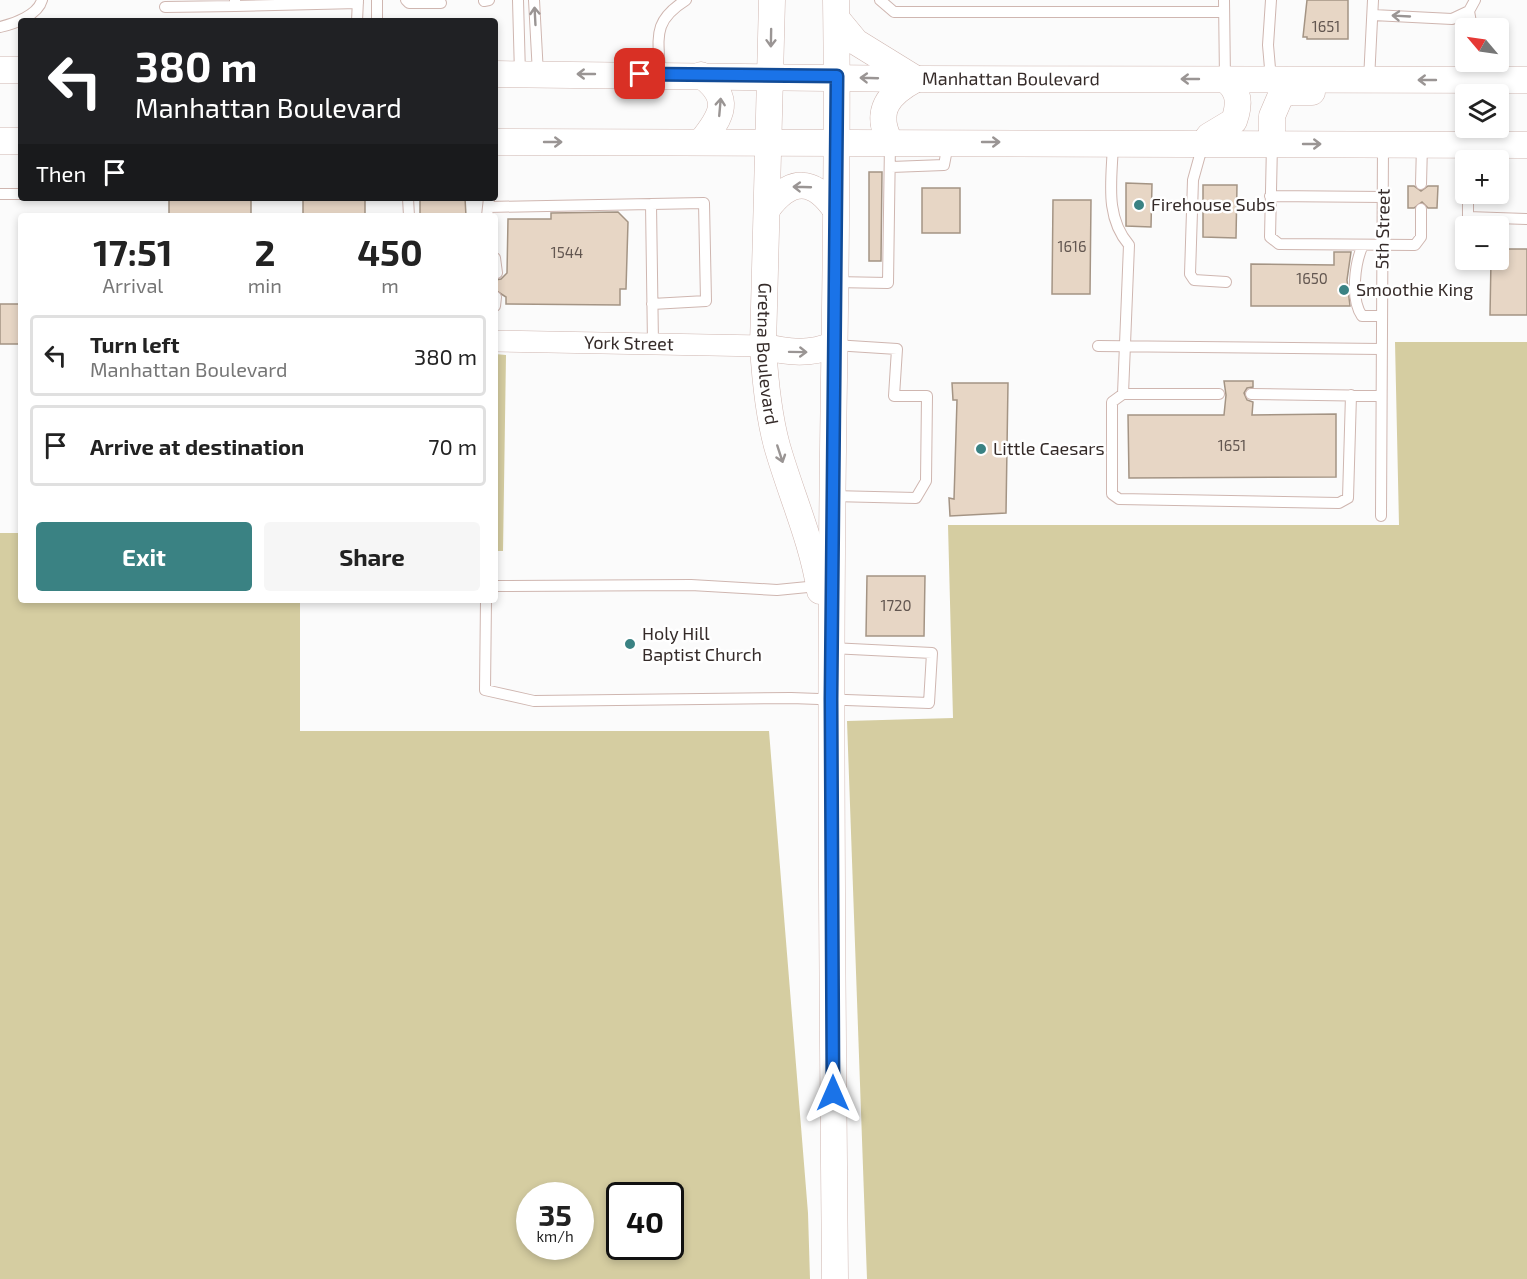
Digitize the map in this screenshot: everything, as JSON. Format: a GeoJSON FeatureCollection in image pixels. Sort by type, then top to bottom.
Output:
{"type":"FeatureCollection","features":[{"type":"Feature","properties":{"kind":"street","name":"Gretna Boulevard"},"geometry":{"type":"LineString","coordinates":[[772,0],[763,346],[767,398],[777,445],[815,560],[831,699]]}},
{"type":"Feature","properties":{"kind":"street","name":"Gretna Boulevard"},"geometry":{"type":"LineString","coordinates":[[835,1279],[831,648],[833,345],[838,142],[836,10]]}},
{"type":"Feature","properties":{"kind":"street"},"geometry":{"type":"LineString","coordinates":[[836,10],[856,42],[916,79],[896,90],[887,104],[883,118],[884,130],[891,142]]}},
{"type":"Feature","properties":{"kind":"street"},"geometry":{"type":"LineString","coordinates":[[0,70],[18,70]]}},
{"type":"Feature","properties":{"kind":"street","name":"Manhattan Boulevard"},"geometry":{"type":"LineString","coordinates":[[512,77],[770,75],[916,79],[1369,80],[1466,72]]}},
{"type":"Feature","properties":{"kind":"street","name":"Manhattan Boulevard"},"geometry":{"type":"LineString","coordinates":[[1483,72],[1527,80]]}},
{"type":"Feature","properties":{"kind":"street"},"geometry":{"type":"LineString","coordinates":[[700,75],[718,90],[721,98],[718,121],[701,142]]}},
{"type":"Feature","properties":{"kind":"street"},"geometry":{"type":"LineString","coordinates":[[1203,144],[1209,136],[1234,121],[1238,95],[1225,79]]}},
{"type":"Feature","properties":{"kind":"street"},"geometry":{"type":"LineString","coordinates":[[1272,144],[1272,116],[1281,95],[1291,92],[1357,92],[1365,88],[1369,80]]}},
{"type":"Feature","properties":{"kind":"street"},"geometry":{"type":"LineString","coordinates":[[0,141],[18,141]]}},
{"type":"Feature","properties":{"kind":"street"},"geometry":{"type":"LineString","coordinates":[[498,141],[1383,144],[1422,145],[1455,151]]}},
{"type":"Feature","properties":{"kind":"street"},"geometry":{"type":"LineString","coordinates":[[1490,150],[1527,145]]}},
{"type":"Feature","properties":{"kind":"street"},"geometry":{"type":"LineString","coordinates":[[768,208],[779,193],[796,185],[814,188],[824,194],[835,209]]}},
{"type":"Feature","properties":{"kind":"street","name":"York Street"},"geometry":{"type":"LineString","coordinates":[[498,341],[763,346]]}},
{"type":"Feature","properties":{"kind":"street"},"geometry":{"type":"LineString","coordinates":[[763,346],[781,351],[816,352],[833,345]]}},
{"type":"Feature","properties":{"kind":"lane"},"geometry":{"type":"LineString","coordinates":[[377,0],[377,18]]}},
{"type":"Feature","properties":{"kind":"lane"},"geometry":{"type":"LineString","coordinates":[[406,0],[409,3],[437,2]]}},
{"type":"Feature","properties":{"kind":"lane"},"geometry":{"type":"LineString","coordinates":[[512,77],[518,0]]}},
{"type":"Feature","properties":{"kind":"lane"},"geometry":{"type":"LineString","coordinates":[[512,77],[534,0]]}},
{"type":"Feature","properties":{"kind":"lane"},"geometry":{"type":"LineString","coordinates":[[660,75],[658,27],[672,9],[686,0]]}},
{"type":"Feature","properties":{"kind":"lane"},"geometry":{"type":"LineString","coordinates":[[880,0],[894,12],[1224,12]]}},
{"type":"Feature","properties":{"kind":"lane"},"geometry":{"type":"LineString","coordinates":[[1224,0],[1225,79]]}},
{"type":"Feature","properties":{"kind":"lane"},"geometry":{"type":"LineString","coordinates":[[1271,0],[1269,45],[1271,80]]}},
{"type":"Feature","properties":{"kind":"lane"},"geometry":{"type":"LineString","coordinates":[[1369,80],[1374,0]]}},
{"type":"Feature","properties":{"kind":"lane"},"geometry":{"type":"LineString","coordinates":[[1373,15],[1452,19],[1469,11],[1475,0]]}},
{"type":"Feature","properties":{"kind":"lane"},"geometry":{"type":"LineString","coordinates":[[23,18],[42,2]]}},
{"type":"Feature","properties":{"kind":"lane"},"geometry":{"type":"LineString","coordinates":[[165,7],[235,3],[358,2],[357,18]]}},
{"type":"Feature","properties":{"kind":"lane"},"geometry":{"type":"LineString","coordinates":[[1469,11],[1470,18]]}},
{"type":"Feature","properties":{"kind":"lane"},"geometry":{"type":"LineString","coordinates":[[0,27],[18,21]]}},
{"type":"Feature","properties":{"kind":"lane"},"geometry":{"type":"LineString","coordinates":[[834,282],[888,283],[891,142]]}},
{"type":"Feature","properties":{"kind":"lane"},"geometry":{"type":"LineString","coordinates":[[891,167],[944,165],[948,142]]}},
{"type":"Feature","properties":{"kind":"lane"},"geometry":{"type":"LineString","coordinates":[[1113,143],[1111,206],[1117,232],[1129,245],[1123,394]]}},
{"type":"Feature","properties":{"kind":"lane"},"geometry":{"type":"LineString","coordinates":[[1203,144],[1193,180],[1190,273],[1194,280],[1226,282]]}},
{"type":"Feature","properties":{"kind":"lane"},"geometry":{"type":"LineString","coordinates":[[1272,144],[1269,237],[1279,244],[1416,245],[1421,237],[1421,208]]}},
{"type":"Feature","properties":{"kind":"lane","name":"5th Street"},"geometry":{"type":"LineString","coordinates":[[1381,516],[1383,144]]}},
{"type":"Feature","properties":{"kind":"lane"},"geometry":{"type":"LineString","coordinates":[[1421,184],[1422,145]]}},
{"type":"Feature","properties":{"kind":"lane"},"geometry":{"type":"LineString","coordinates":[[0,194],[18,194]]}},
{"type":"Feature","properties":{"kind":"lane"},"geometry":{"type":"LineString","coordinates":[[1270,196],[1383,197]]}},
{"type":"Feature","properties":{"kind":"lane"},"geometry":{"type":"LineString","coordinates":[[488,207],[704,203],[706,301],[652,304]]}},
{"type":"Feature","properties":{"kind":"lane"},"geometry":{"type":"LineString","coordinates":[[651,204],[653,344]]}},
{"type":"Feature","properties":{"kind":"lane"},"geometry":{"type":"LineString","coordinates":[[1468,204],[1468,217],[1527,219]]}},
{"type":"Feature","properties":{"kind":"lane"},"geometry":{"type":"LineString","coordinates":[[1363,245],[1357,257],[1356,308],[1362,316],[1381,316]]}},
{"type":"Feature","properties":{"kind":"lane"},"geometry":{"type":"LineString","coordinates":[[832,496],[916,498],[926,481],[927,396],[894,396],[897,349],[833,345]]}},
{"type":"Feature","properties":{"kind":"lane"},"geometry":{"type":"LineString","coordinates":[[1098,346],[1381,349]]}},
{"type":"Feature","properties":{"kind":"lane"},"geometry":{"type":"LineString","coordinates":[[1219,394],[1123,394],[1112,402],[1112,494],[1119,499],[1339,503],[1348,498],[1351,395]]}},
{"type":"Feature","properties":{"kind":"lane"},"geometry":{"type":"LineString","coordinates":[[1251,394],[1381,396]]}},
{"type":"Feature","properties":{"kind":"lane"},"geometry":{"type":"LineString","coordinates":[[498,586],[691,585],[777,590],[819,586]]}},
{"type":"Feature","properties":{"kind":"lane"},"geometry":{"type":"LineString","coordinates":[[486,603],[485,690],[534,701],[831,699],[929,703],[932,653],[831,648]]}},
{"type":"Feature","properties":{"kind":"shaded area"},"geometry":{"type":"Polygon","coordinates":[[[1395,342],[1527,342],[1527,1279],[867,1279],[847,721],[953,718],[948,525],[1399,525],[1395,342]]]}},
{"type":"Feature","properties":{"kind":"shaded area"},"geometry":{"type":"Polygon","coordinates":[[[498,354],[506,355],[503,551],[498,551],[498,354]]]}},
{"type":"Feature","properties":{"kind":"shaded area"},"geometry":{"type":"Polygon","coordinates":[[[0,533],[18,533],[18,603],[300,603],[300,731],[769,731],[808,1213],[810,1279],[0,1279],[0,533]]]}},
{"type":"Feature","properties":{"kind":"building"},"geometry":{"type":"Polygon","coordinates":[[[1307,0],[1348,0],[1348,39],[1307,39],[1303,37],[1307,0]]]}},
{"type":"Feature","properties":{"kind":"building"},"geometry":{"type":"Polygon","coordinates":[[[869,172],[882,172],[881,261],[869,261],[869,172]]]}},
{"type":"Feature","properties":{"kind":"building","name":"Firehouse Subs"},"geometry":{"type":"Polygon","coordinates":[[[1126,183],[1152,184],[1151,227],[1126,226],[1126,183]]]}},
{"type":"Feature","properties":{"kind":"building"},"geometry":{"type":"Polygon","coordinates":[[[1203,185],[1237,185],[1236,238],[1203,237],[1203,185]]]}},
{"type":"Feature","properties":{"kind":"building"},"geometry":{"type":"Polygon","coordinates":[[[1408,186],[1414,186],[1421,191],[1428,186],[1438,186],[1437,208],[1428,208],[1422,202],[1414,208],[1408,208],[1408,186]]]}},
{"type":"Feature","properties":{"kind":"building"},"geometry":{"type":"Polygon","coordinates":[[[922,188],[960,188],[960,233],[922,233],[922,188]]]}},
{"type":"Feature","properties":{"kind":"building"},"geometry":{"type":"Polygon","coordinates":[[[1053,200],[1091,200],[1090,294],[1052,294],[1053,200]]]}},
{"type":"Feature","properties":{"kind":"building"},"geometry":{"type":"Polygon","coordinates":[[[169,201],[251,201],[251,213],[169,213],[169,201]]]}},
{"type":"Feature","properties":{"kind":"building"},"geometry":{"type":"Polygon","coordinates":[[[303,201],[365,201],[365,213],[303,213],[303,201]]]}},
{"type":"Feature","properties":{"kind":"building"},"geometry":{"type":"Polygon","coordinates":[[[420,201],[465,201],[466,213],[420,213],[420,201]]]}},
{"type":"Feature","properties":{"kind":"building"},"geometry":{"type":"Polygon","coordinates":[[[618,212],[628,222],[626,289],[620,289],[620,305],[506,304],[506,297],[498,292],[498,280],[507,273],[508,219],[551,219],[551,213],[618,212]]]}},
{"type":"Feature","properties":{"kind":"building"},"geometry":{"type":"Polygon","coordinates":[[[1509,249],[1527,249],[1527,315],[1490,315],[1491,270],[1509,270],[1509,249]]]}},
{"type":"Feature","properties":{"kind":"building"},"geometry":{"type":"Polygon","coordinates":[[[1334,252],[1351,252],[1347,280],[1350,306],[1251,306],[1251,264],[1334,265],[1334,252]]]}},
{"type":"Feature","properties":{"kind":"building"},"geometry":{"type":"Polygon","coordinates":[[[0,304],[18,304],[18,344],[0,344],[0,304]]]}},
{"type":"Feature","properties":{"kind":"building"},"geometry":{"type":"Polygon","coordinates":[[[1224,381],[1253,381],[1253,387],[1247,388],[1244,393],[1247,400],[1253,402],[1252,415],[1336,414],[1336,477],[1129,478],[1128,415],[1224,415],[1226,395],[1224,381]]]}},
{"type":"Feature","properties":{"kind":"building","name":"Little Caesars"},"geometry":{"type":"Polygon","coordinates":[[[952,383],[1008,383],[1006,513],[950,516],[949,498],[954,499],[957,400],[953,400],[952,383]]]}},
{"type":"Feature","properties":{"kind":"building"},"geometry":{"type":"Polygon","coordinates":[[[867,576],[925,576],[924,636],[866,636],[867,576]]]}},
{"type":"Feature","properties":{"kind":"place","name":"Firehouse Subs"},"geometry":{"type":"Point","coordinates":[1139,205]}},
{"type":"Feature","properties":{"kind":"place","name":"Smoothie King"},"geometry":{"type":"Point","coordinates":[1344,290]}},
{"type":"Feature","properties":{"kind":"place","name":"Little Caesars"},"geometry":{"type":"Point","coordinates":[981,449]}},
{"type":"Feature","properties":{"kind":"place","name":"Holy Hill Baptist Church"},"geometry":{"type":"Point","coordinates":[630,644]}},
{"type":"Feature","properties":{"kind":"route"},"geometry":{"type":"LineString","coordinates":[[640,74],[837,76],[831,699],[833,1093]]}}]}
